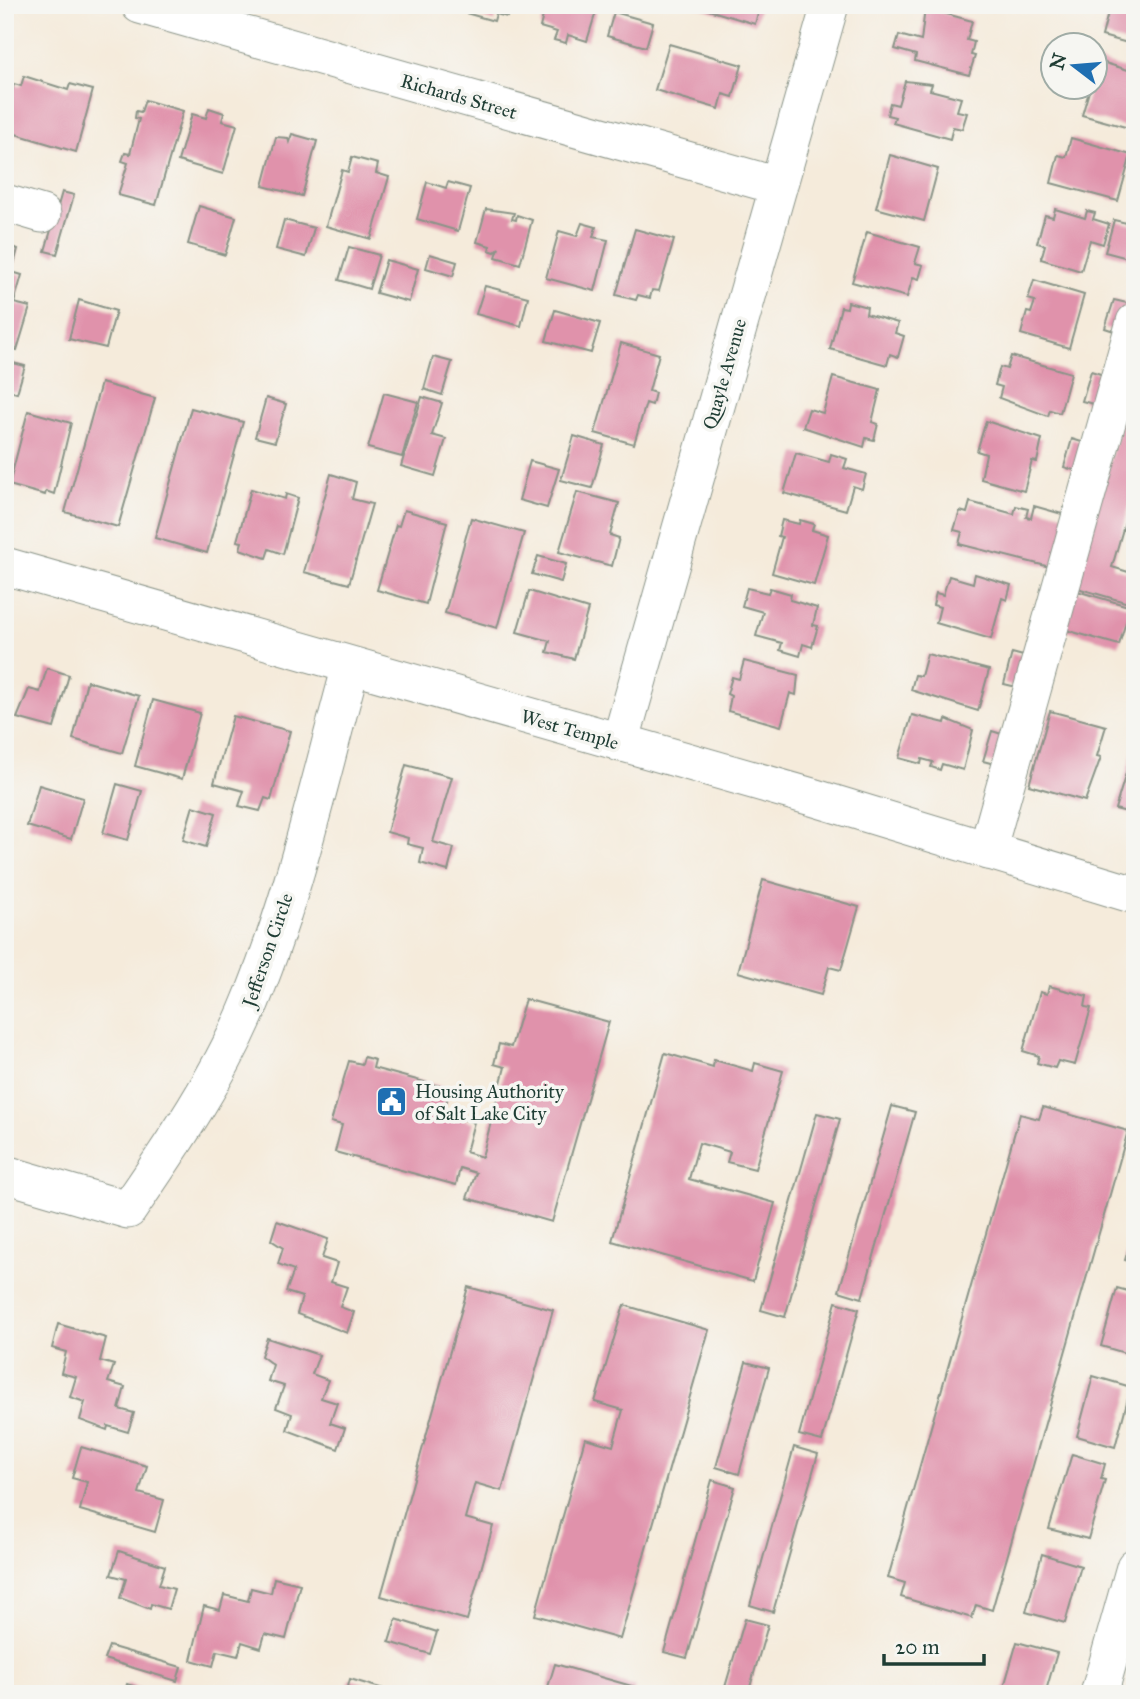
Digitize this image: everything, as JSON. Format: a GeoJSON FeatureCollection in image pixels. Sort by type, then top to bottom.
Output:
{"type":"FeatureCollection","features":[{"type":"Feature","properties":{"kind":"street","name":"Richards Street"},"geometry":{"type":"LineString","coordinates":[[140,5],[778,186]]}},
{"type":"Feature","properties":{"kind":"street","name":"Quayle Avenue"},"geometry":{"type":"LineString","coordinates":[[620,743],[830,5]]}},
{"type":"Feature","properties":{"kind":"street"},"geometry":{"type":"LineString","coordinates":[[5,203],[42,214]]}},
{"type":"Feature","properties":{"kind":"street"},"geometry":{"type":"LineString","coordinates":[[987,851],[1135,323]]}},
{"type":"Feature","properties":{"kind":"street","name":"West Temple"},"geometry":{"type":"LineString","coordinates":[[5,566],[812,797],[1135,895]]}},
{"type":"Feature","properties":{"kind":"street","name":"Jefferson Circle"},"geometry":{"type":"LineString","coordinates":[[5,1174],[128,1210],[197,1107],[245,1015],[277,928],[351,666]]}},
{"type":"Feature","properties":{"kind":"street"},"geometry":{"type":"LineString","coordinates":[[1098,1694],[1135,1567]]}},
{"type":"Feature","properties":{"kind":"building"},"geometry":{"type":"Polygon","coordinates":[[[468,5],[511,5],[507,17],[496,14],[494,21],[466,13],[468,5]]]}},
{"type":"Feature","properties":{"kind":"building"},"geometry":{"type":"Polygon","coordinates":[[[546,5],[598,5],[587,41],[568,35],[566,43],[554,40],[557,32],[540,27],[546,5]]]}},
{"type":"Feature","properties":{"kind":"building"},"geometry":{"type":"Polygon","coordinates":[[[692,5],[760,5],[755,24],[692,5]]]}},
{"type":"Feature","properties":{"kind":"building"},"geometry":{"type":"Polygon","coordinates":[[[1110,5],[1135,5],[1135,45],[1108,38],[1108,32],[1103,32],[1110,5]]]}},
{"type":"Feature","properties":{"kind":"building"},"geometry":{"type":"Polygon","coordinates":[[[925,8],[972,21],[967,40],[974,42],[971,55],[975,56],[969,75],[915,61],[916,55],[895,49],[899,35],[921,41],[925,8]]]}},
{"type":"Feature","properties":{"kind":"building"},"geometry":{"type":"Polygon","coordinates":[[[614,12],[653,23],[646,47],[607,36],[614,12]]]}},
{"type":"Feature","properties":{"kind":"building"},"geometry":{"type":"Polygon","coordinates":[[[669,44],[742,65],[733,97],[723,94],[719,109],[655,90],[669,44]]]}},
{"type":"Feature","properties":{"kind":"building"},"geometry":{"type":"Polygon","coordinates":[[[1108,64],[1135,72],[1135,108],[1129,128],[1082,115],[1086,102],[1108,102],[1108,64]]]}},
{"type":"Feature","properties":{"kind":"building"},"geometry":{"type":"Polygon","coordinates":[[[24,76],[68,90],[70,84],[93,90],[76,152],[9,132],[13,116],[5,114],[14,84],[21,86],[24,76]]]}},
{"type":"Feature","properties":{"kind":"building"},"geometry":{"type":"Polygon","coordinates":[[[905,81],[932,84],[930,90],[961,98],[957,111],[967,113],[962,129],[953,127],[950,139],[893,123],[895,117],[887,115],[890,103],[898,105],[905,81]]]}},
{"type":"Feature","properties":{"kind":"building"},"geometry":{"type":"Polygon","coordinates":[[[145,100],[183,111],[156,205],[118,195],[128,163],[122,161],[125,153],[130,154],[139,119],[135,118],[136,111],[141,112],[145,100]]]}},
{"type":"Feature","properties":{"kind":"building"},"geometry":{"type":"Polygon","coordinates":[[[209,108],[224,113],[222,121],[237,125],[223,174],[178,161],[192,114],[206,118],[209,108]]]}},
{"type":"Feature","properties":{"kind":"building"},"geometry":{"type":"Polygon","coordinates":[[[292,134],[317,141],[302,196],[263,186],[276,137],[288,138],[289,142],[292,134]]]}},
{"type":"Feature","properties":{"kind":"building"},"geometry":{"type":"Polygon","coordinates":[[[1071,138],[1131,155],[1118,201],[1051,183],[1058,155],[1066,157],[1071,138]]]}},
{"type":"Feature","properties":{"kind":"building"},"geometry":{"type":"Polygon","coordinates":[[[890,155],[938,169],[924,221],[876,208],[890,155]]]}},
{"type":"Feature","properties":{"kind":"building"},"geometry":{"type":"Polygon","coordinates":[[[352,157],[378,164],[376,173],[389,177],[371,239],[326,226],[342,170],[348,172],[352,157]]]}},
{"type":"Feature","properties":{"kind":"building"},"geometry":{"type":"Polygon","coordinates":[[[427,182],[446,188],[448,182],[470,188],[458,231],[417,219],[427,182]]]}},
{"type":"Feature","properties":{"kind":"building"},"geometry":{"type":"Polygon","coordinates":[[[62,192],[74,195],[57,254],[45,251],[62,192]]]}},
{"type":"Feature","properties":{"kind":"building"},"geometry":{"type":"Polygon","coordinates":[[[199,206],[236,217],[225,255],[188,244],[199,206]]]}},
{"type":"Feature","properties":{"kind":"building"},"geometry":{"type":"Polygon","coordinates":[[[486,209],[514,213],[512,219],[516,220],[517,215],[532,220],[520,264],[496,257],[499,248],[495,252],[489,250],[490,246],[477,242],[486,209]]]}},
{"type":"Feature","properties":{"kind":"building"},"geometry":{"type":"Polygon","coordinates":[[[1055,209],[1085,218],[1087,211],[1095,213],[1093,219],[1109,224],[1103,244],[1090,240],[1081,271],[1041,259],[1045,245],[1037,243],[1045,215],[1053,217],[1055,209]]]}},
{"type":"Feature","properties":{"kind":"building"},"geometry":{"type":"Polygon","coordinates":[[[284,220],[314,228],[306,257],[276,249],[284,220]]]}},
{"type":"Feature","properties":{"kind":"building"},"geometry":{"type":"Polygon","coordinates":[[[1114,220],[1135,225],[1135,260],[1105,252],[1114,220]]]}},
{"type":"Feature","properties":{"kind":"building"},"geometry":{"type":"Polygon","coordinates":[[[582,223],[596,227],[593,237],[608,240],[595,291],[546,278],[559,231],[577,236],[582,223]]]}},
{"type":"Feature","properties":{"kind":"building"},"geometry":{"type":"Polygon","coordinates":[[[635,229],[674,240],[659,291],[652,290],[650,298],[638,295],[636,300],[616,295],[635,229]]]}},
{"type":"Feature","properties":{"kind":"building"},"geometry":{"type":"Polygon","coordinates":[[[867,232],[920,247],[915,263],[923,265],[919,279],[913,277],[907,297],[852,282],[867,232]]]}},
{"type":"Feature","properties":{"kind":"building"},"geometry":{"type":"Polygon","coordinates":[[[5,245],[18,249],[12,272],[22,275],[14,303],[30,307],[17,350],[5,347],[5,245]]]}},
{"type":"Feature","properties":{"kind":"building"},"geometry":{"type":"Polygon","coordinates":[[[349,247],[379,255],[369,289],[339,280],[349,247]]]}},
{"type":"Feature","properties":{"kind":"building"},"geometry":{"type":"Polygon","coordinates":[[[430,254],[457,262],[453,276],[426,268],[430,254]]]}},
{"type":"Feature","properties":{"kind":"building"},"geometry":{"type":"Polygon","coordinates":[[[386,260],[418,269],[409,302],[376,293],[386,260]]]}},
{"type":"Feature","properties":{"kind":"building"},"geometry":{"type":"Polygon","coordinates":[[[1034,280],[1084,295],[1069,348],[1021,334],[1027,312],[1031,313],[1035,301],[1028,299],[1034,280]]]}},
{"type":"Feature","properties":{"kind":"building"},"geometry":{"type":"Polygon","coordinates":[[[485,286],[528,297],[521,326],[476,314],[485,286]]]}},
{"type":"Feature","properties":{"kind":"building"},"geometry":{"type":"Polygon","coordinates":[[[79,300],[116,311],[106,348],[69,339],[79,300]]]}},
{"type":"Feature","properties":{"kind":"building"},"geometry":{"type":"Polygon","coordinates":[[[1114,300],[1131,304],[1123,334],[1105,328],[1114,300]]]}},
{"type":"Feature","properties":{"kind":"building"},"geometry":{"type":"Polygon","coordinates":[[[848,302],[867,307],[866,314],[898,323],[895,333],[904,336],[898,357],[890,354],[887,365],[830,349],[841,307],[847,308],[848,302]]]}},
{"type":"Feature","properties":{"kind":"building"},"geometry":{"type":"Polygon","coordinates":[[[555,310],[600,323],[591,353],[546,341],[555,310]]]}},
{"type":"Feature","properties":{"kind":"building"},"geometry":{"type":"Polygon","coordinates":[[[621,343],[659,354],[649,391],[655,393],[652,405],[646,403],[634,444],[595,433],[621,343]]]}},
{"type":"Feature","properties":{"kind":"building"},"geometry":{"type":"Polygon","coordinates":[[[1011,356],[1071,373],[1060,413],[1050,410],[1048,416],[999,398],[1002,387],[995,385],[1000,367],[1007,369],[1011,356]]]}},
{"type":"Feature","properties":{"kind":"building"},"geometry":{"type":"Polygon","coordinates":[[[433,357],[452,362],[442,395],[424,389],[433,357]]]}},
{"type":"Feature","properties":{"kind":"building"},"geometry":{"type":"Polygon","coordinates":[[[5,361],[25,366],[17,393],[5,390],[5,361]]]}},
{"type":"Feature","properties":{"kind":"building"},"geometry":{"type":"Polygon","coordinates":[[[1091,371],[1110,377],[1101,406],[1082,401],[1091,371]]]}},
{"type":"Feature","properties":{"kind":"building"},"geometry":{"type":"Polygon","coordinates":[[[1135,371],[1135,487],[1112,567],[1135,574],[1135,605],[1074,587],[1135,371]]]}},
{"type":"Feature","properties":{"kind":"building"},"geometry":{"type":"Polygon","coordinates":[[[833,377],[880,390],[872,422],[878,424],[874,440],[866,438],[864,447],[803,427],[809,409],[823,413],[833,377]]]}},
{"type":"Feature","properties":{"kind":"building"},"geometry":{"type":"Polygon","coordinates":[[[101,383],[155,398],[118,527],[65,512],[101,383]]]}},
{"type":"Feature","properties":{"kind":"building"},"geometry":{"type":"Polygon","coordinates":[[[384,393],[418,402],[402,457],[368,448],[384,393]]]}},
{"type":"Feature","properties":{"kind":"building"},"geometry":{"type":"Polygon","coordinates":[[[422,397],[442,403],[432,435],[446,439],[435,476],[401,466],[422,397]]]}},
{"type":"Feature","properties":{"kind":"building"},"geometry":{"type":"Polygon","coordinates":[[[266,398],[286,404],[275,442],[255,437],[266,398]]]}},
{"type":"Feature","properties":{"kind":"building"},"geometry":{"type":"Polygon","coordinates":[[[191,408],[243,422],[207,553],[155,538],[191,408]]]}},
{"type":"Feature","properties":{"kind":"building"},"geometry":{"type":"Polygon","coordinates":[[[28,411],[71,423],[54,494],[46,491],[45,495],[9,485],[28,411]]]}},
{"type":"Feature","properties":{"kind":"building"},"geometry":{"type":"Polygon","coordinates":[[[986,421],[1042,439],[1037,462],[1032,461],[1024,491],[981,479],[986,454],[977,451],[986,421]]]}},
{"type":"Feature","properties":{"kind":"building"},"geometry":{"type":"Polygon","coordinates":[[[574,436],[604,445],[592,488],[561,480],[574,436]]]}},
{"type":"Feature","properties":{"kind":"building"},"geometry":{"type":"Polygon","coordinates":[[[1072,439],[1091,445],[1083,473],[1064,467],[1072,439]]]}},
{"type":"Feature","properties":{"kind":"building"},"geometry":{"type":"Polygon","coordinates":[[[796,453],[829,462],[831,454],[847,459],[844,468],[866,474],[862,489],[853,486],[846,510],[784,493],[796,453]]]}},
{"type":"Feature","properties":{"kind":"building"},"geometry":{"type":"Polygon","coordinates":[[[530,461],[559,469],[547,508],[519,500],[530,461]]]}},
{"type":"Feature","properties":{"kind":"building"},"geometry":{"type":"Polygon","coordinates":[[[331,474],[356,482],[352,499],[372,504],[349,584],[304,572],[331,474]]]}},
{"type":"Feature","properties":{"kind":"building"},"geometry":{"type":"Polygon","coordinates":[[[251,489],[285,499],[286,494],[298,498],[283,554],[269,549],[266,558],[240,549],[242,542],[237,541],[251,489]]]}},
{"type":"Feature","properties":{"kind":"building"},"geometry":{"type":"Polygon","coordinates":[[[577,492],[619,503],[610,535],[619,538],[612,566],[559,552],[577,492]]]}},
{"type":"Feature","properties":{"kind":"building"},"geometry":{"type":"Polygon","coordinates":[[[970,502],[1014,514],[1016,506],[1028,509],[1026,517],[1031,518],[1034,506],[1069,516],[1054,568],[959,544],[962,532],[954,530],[960,511],[967,513],[970,502]]]}},
{"type":"Feature","properties":{"kind":"building"},"geometry":{"type":"Polygon","coordinates":[[[404,510],[447,522],[426,604],[377,590],[396,525],[399,526],[404,510]]]}},
{"type":"Feature","properties":{"kind":"building"},"geometry":{"type":"Polygon","coordinates":[[[471,518],[524,533],[497,628],[445,613],[471,518]]]}},
{"type":"Feature","properties":{"kind":"building"},"geometry":{"type":"Polygon","coordinates":[[[782,520],[799,524],[800,520],[814,524],[812,530],[828,535],[814,585],[772,573],[782,537],[778,536],[782,520]]]}},
{"type":"Feature","properties":{"kind":"building"},"geometry":{"type":"Polygon","coordinates":[[[538,556],[566,564],[561,582],[532,574],[538,556]]]}},
{"type":"Feature","properties":{"kind":"building"},"geometry":{"type":"Polygon","coordinates":[[[975,574],[1011,585],[1007,600],[1002,598],[991,639],[936,623],[940,607],[933,605],[936,593],[943,595],[949,576],[973,583],[975,574]]]}},
{"type":"Feature","properties":{"kind":"building"},"geometry":{"type":"Polygon","coordinates":[[[747,588],[768,593],[770,588],[791,594],[790,600],[817,608],[813,625],[818,626],[812,647],[803,644],[800,656],[780,650],[782,643],[756,636],[763,612],[742,606],[747,588]]]}},
{"type":"Feature","properties":{"kind":"building"},"geometry":{"type":"Polygon","coordinates":[[[1070,589],[1135,608],[1135,624],[1126,622],[1119,645],[1059,628],[1070,589]]]}},
{"type":"Feature","properties":{"kind":"building"},"geometry":{"type":"Polygon","coordinates":[[[529,591],[588,609],[574,659],[547,652],[550,641],[517,632],[529,591]]]}},
{"type":"Feature","properties":{"kind":"building"},"geometry":{"type":"Polygon","coordinates":[[[1012,653],[1034,659],[1025,689],[1004,684],[1012,653]]]}},
{"type":"Feature","properties":{"kind":"building"},"geometry":{"type":"Polygon","coordinates":[[[927,654],[989,670],[978,711],[911,690],[915,675],[921,676],[927,654]]]}},
{"type":"Feature","properties":{"kind":"building"},"geometry":{"type":"Polygon","coordinates":[[[744,661],[798,675],[796,695],[790,693],[781,726],[728,711],[731,696],[727,694],[732,677],[739,679],[744,661]]]}},
{"type":"Feature","properties":{"kind":"building"},"geometry":{"type":"Polygon","coordinates":[[[47,668],[69,675],[54,728],[17,718],[29,689],[40,692],[47,668]]]}},
{"type":"Feature","properties":{"kind":"building"},"geometry":{"type":"Polygon","coordinates":[[[87,681],[139,696],[122,753],[73,739],[87,681]]]}},
{"type":"Feature","properties":{"kind":"building"},"geometry":{"type":"Polygon","coordinates":[[[153,700],[200,713],[182,779],[135,766],[153,700]]]}},
{"type":"Feature","properties":{"kind":"building"},"geometry":{"type":"Polygon","coordinates":[[[1050,711],[1106,726],[1097,756],[1101,757],[1085,801],[1029,785],[1050,711]]]}},
{"type":"Feature","properties":{"kind":"building"},"geometry":{"type":"Polygon","coordinates":[[[912,715],[945,723],[946,719],[973,730],[963,770],[942,764],[940,770],[931,767],[933,762],[922,759],[921,764],[899,758],[912,715]]]}},
{"type":"Feature","properties":{"kind":"building"},"geometry":{"type":"Polygon","coordinates":[[[233,716],[290,731],[271,800],[265,798],[260,811],[239,806],[244,791],[214,783],[233,716]]]}},
{"type":"Feature","properties":{"kind":"building"},"geometry":{"type":"Polygon","coordinates":[[[992,731],[1011,737],[1002,766],[983,761],[992,731]]]}},
{"type":"Feature","properties":{"kind":"building"},"geometry":{"type":"Polygon","coordinates":[[[1135,744],[1135,814],[1115,809],[1135,744]]]}},
{"type":"Feature","properties":{"kind":"building"},"geometry":{"type":"Polygon","coordinates":[[[406,765],[452,777],[433,842],[454,848],[448,871],[420,863],[423,848],[407,844],[408,838],[387,832],[406,765]]]}},
{"type":"Feature","properties":{"kind":"building"},"geometry":{"type":"Polygon","coordinates":[[[117,784],[142,791],[128,840],[103,833],[117,784]]]}},
{"type":"Feature","properties":{"kind":"building"},"geometry":{"type":"Polygon","coordinates":[[[39,785],[83,798],[71,839],[27,826],[39,785]]]}},
{"type":"Feature","properties":{"kind":"building"},"geometry":{"type":"Polygon","coordinates":[[[193,806],[216,813],[206,847],[183,840],[193,806]]]}},
{"type":"Feature","properties":{"kind":"building"},"geometry":{"type":"Polygon","coordinates":[[[763,880],[859,907],[841,970],[829,967],[821,995],[738,972],[763,880]]]}},
{"type":"Feature","properties":{"kind":"building"},"geometry":{"type":"Polygon","coordinates":[[[1049,986],[1087,996],[1085,1007],[1091,1008],[1075,1065],[1058,1061],[1055,1068],[1037,1063],[1039,1056],[1023,1051],[1040,992],[1047,994],[1049,986]]]}},
{"type":"Feature","properties":{"kind":"building","name":"Housing Authority of Salt Lake City"},"geometry":{"type":"Polygon","coordinates":[[[525,999],[609,1022],[552,1222],[467,1198],[476,1173],[460,1168],[456,1185],[335,1152],[342,1125],[331,1122],[349,1061],[362,1064],[364,1057],[375,1060],[373,1068],[450,1089],[443,1114],[474,1122],[466,1152],[482,1157],[505,1067],[494,1064],[499,1044],[511,1047],[525,999]]]}},
{"type":"Feature","properties":{"kind":"building"},"geometry":{"type":"Polygon","coordinates":[[[665,1053],[713,1067],[714,1060],[753,1071],[755,1063],[783,1071],[755,1169],[727,1162],[730,1152],[699,1143],[689,1179],[775,1203],[753,1281],[612,1241],[665,1053]]]}},
{"type":"Feature","properties":{"kind":"building"},"geometry":{"type":"Polygon","coordinates":[[[892,1106],[915,1112],[862,1298],[839,1291],[892,1106]]]}},
{"type":"Feature","properties":{"kind":"building"},"geometry":{"type":"Polygon","coordinates":[[[1043,1107],[1128,1131],[992,1610],[976,1605],[972,1618],[901,1597],[905,1583],[888,1578],[1020,1114],[1039,1119],[1043,1107]]]}},
{"type":"Feature","properties":{"kind":"building"},"geometry":{"type":"Polygon","coordinates":[[[817,1113],[840,1119],[785,1317],[761,1310],[817,1113]]]}},
{"type":"Feature","properties":{"kind":"building"},"geometry":{"type":"Polygon","coordinates":[[[277,1221],[328,1239],[322,1258],[337,1263],[331,1282],[347,1287],[340,1307],[354,1312],[347,1333],[297,1314],[302,1297],[286,1292],[294,1270],[278,1264],[283,1248],[271,1240],[277,1221]]]}},
{"type":"Feature","properties":{"kind":"building"},"geometry":{"type":"Polygon","coordinates":[[[1135,1227],[1135,1263],[1125,1260],[1135,1227]]]}},
{"type":"Feature","properties":{"kind":"building"},"geometry":{"type":"Polygon","coordinates":[[[468,1287],[553,1310],[502,1491],[475,1483],[465,1518],[493,1526],[467,1620],[381,1596],[468,1287]]]}},
{"type":"Feature","properties":{"kind":"building"},"geometry":{"type":"Polygon","coordinates":[[[1117,1288],[1135,1293],[1135,1356],[1101,1346],[1117,1288]]]}},
{"type":"Feature","properties":{"kind":"building"},"geometry":{"type":"Polygon","coordinates":[[[836,1302],[859,1309],[822,1441],[799,1435],[836,1302]]]}},
{"type":"Feature","properties":{"kind":"building"},"geometry":{"type":"Polygon","coordinates":[[[624,1305],[709,1330],[620,1639],[535,1615],[585,1438],[613,1446],[623,1410],[595,1402],[624,1305]]]}},
{"type":"Feature","properties":{"kind":"building"},"geometry":{"type":"Polygon","coordinates":[[[58,1324],[106,1338],[100,1361],[114,1365],[108,1382],[125,1387],[119,1409],[134,1413],[128,1432],[108,1426],[107,1430],[80,1420],[85,1402],[70,1397],[76,1377],[61,1373],[66,1352],[52,1348],[58,1324]]]}},
{"type":"Feature","properties":{"kind":"building"},"geometry":{"type":"Polygon","coordinates":[[[267,1338],[319,1355],[312,1374],[328,1380],[321,1398],[337,1403],[330,1423],[345,1428],[338,1449],[287,1430],[292,1414],[276,1408],[284,1386],[268,1381],[273,1365],[261,1356],[267,1338]]]}},
{"type":"Feature","properties":{"kind":"building"},"geometry":{"type":"Polygon","coordinates":[[[746,1362],[769,1368],[739,1474],[716,1467],[746,1362]]]}},
{"type":"Feature","properties":{"kind":"building"},"geometry":{"type":"Polygon","coordinates":[[[1093,1376],[1131,1387],[1115,1447],[1077,1436],[1093,1376]]]}},
{"type":"Feature","properties":{"kind":"building"},"geometry":{"type":"Polygon","coordinates":[[[81,1447],[147,1466],[139,1493],[164,1500],[155,1532],[80,1510],[87,1482],[72,1478],[81,1447]]]}},
{"type":"Feature","properties":{"kind":"building"},"geometry":{"type":"Polygon","coordinates":[[[794,1447],[818,1454],[773,1612],[750,1605],[794,1447]]]}},
{"type":"Feature","properties":{"kind":"building"},"geometry":{"type":"Polygon","coordinates":[[[1072,1454],[1105,1464],[1101,1479],[1105,1480],[1088,1539],[1049,1529],[1072,1454]]]}},
{"type":"Feature","properties":{"kind":"building"},"geometry":{"type":"Polygon","coordinates":[[[712,1480],[735,1487],[687,1658],[664,1652],[712,1480]]]}},
{"type":"Feature","properties":{"kind":"building"},"geometry":{"type":"Polygon","coordinates":[[[119,1551],[165,1566],[159,1585],[174,1589],[168,1609],[151,1604],[150,1609],[120,1598],[126,1579],[111,1575],[119,1551]]]}},
{"type":"Feature","properties":{"kind":"building"},"geometry":{"type":"Polygon","coordinates":[[[1042,1554],[1081,1566],[1065,1623],[1026,1612],[1042,1554]]]}},
{"type":"Feature","properties":{"kind":"building"},"geometry":{"type":"Polygon","coordinates":[[[274,1578],[300,1584],[286,1639],[265,1634],[261,1648],[242,1642],[238,1656],[217,1651],[213,1666],[191,1660],[204,1606],[220,1610],[224,1595],[248,1601],[251,1588],[271,1593],[274,1578]]]}},
{"type":"Feature","properties":{"kind":"building"},"geometry":{"type":"Polygon","coordinates":[[[396,1619],[437,1632],[430,1654],[389,1642],[396,1619]]]}},
{"type":"Feature","properties":{"kind":"building"},"geometry":{"type":"Polygon","coordinates":[[[745,1619],[768,1625],[748,1694],[723,1694],[745,1619]]]}},
{"type":"Feature","properties":{"kind":"building"},"geometry":{"type":"Polygon","coordinates":[[[1017,1642],[1057,1653],[1045,1694],[1002,1694],[1017,1642]]]}},
{"type":"Feature","properties":{"kind":"building"},"geometry":{"type":"Polygon","coordinates":[[[109,1646],[181,1667],[177,1681],[104,1659],[109,1646]]]}},
{"type":"Feature","properties":{"kind":"building"},"geometry":{"type":"Polygon","coordinates":[[[555,1664],[635,1687],[633,1694],[571,1694],[548,1687],[555,1664]]]}},
{"type":"Feature","properties":{"kind":"building"},"geometry":{"type":"Polygon","coordinates":[[[350,1679],[397,1693],[397,1694],[346,1694],[350,1679]]]}},
{"type":"Feature","properties":{"kind":"building"},"geometry":{"type":"Polygon","coordinates":[[[127,1684],[155,1693],[155,1694],[124,1694],[127,1684]]]}},
{"type":"Feature","properties":{"kind":"place","name":"Housing Authority of Salt Lake City"},"geometry":{"type":"Point","coordinates":[392,1102]}}]}
